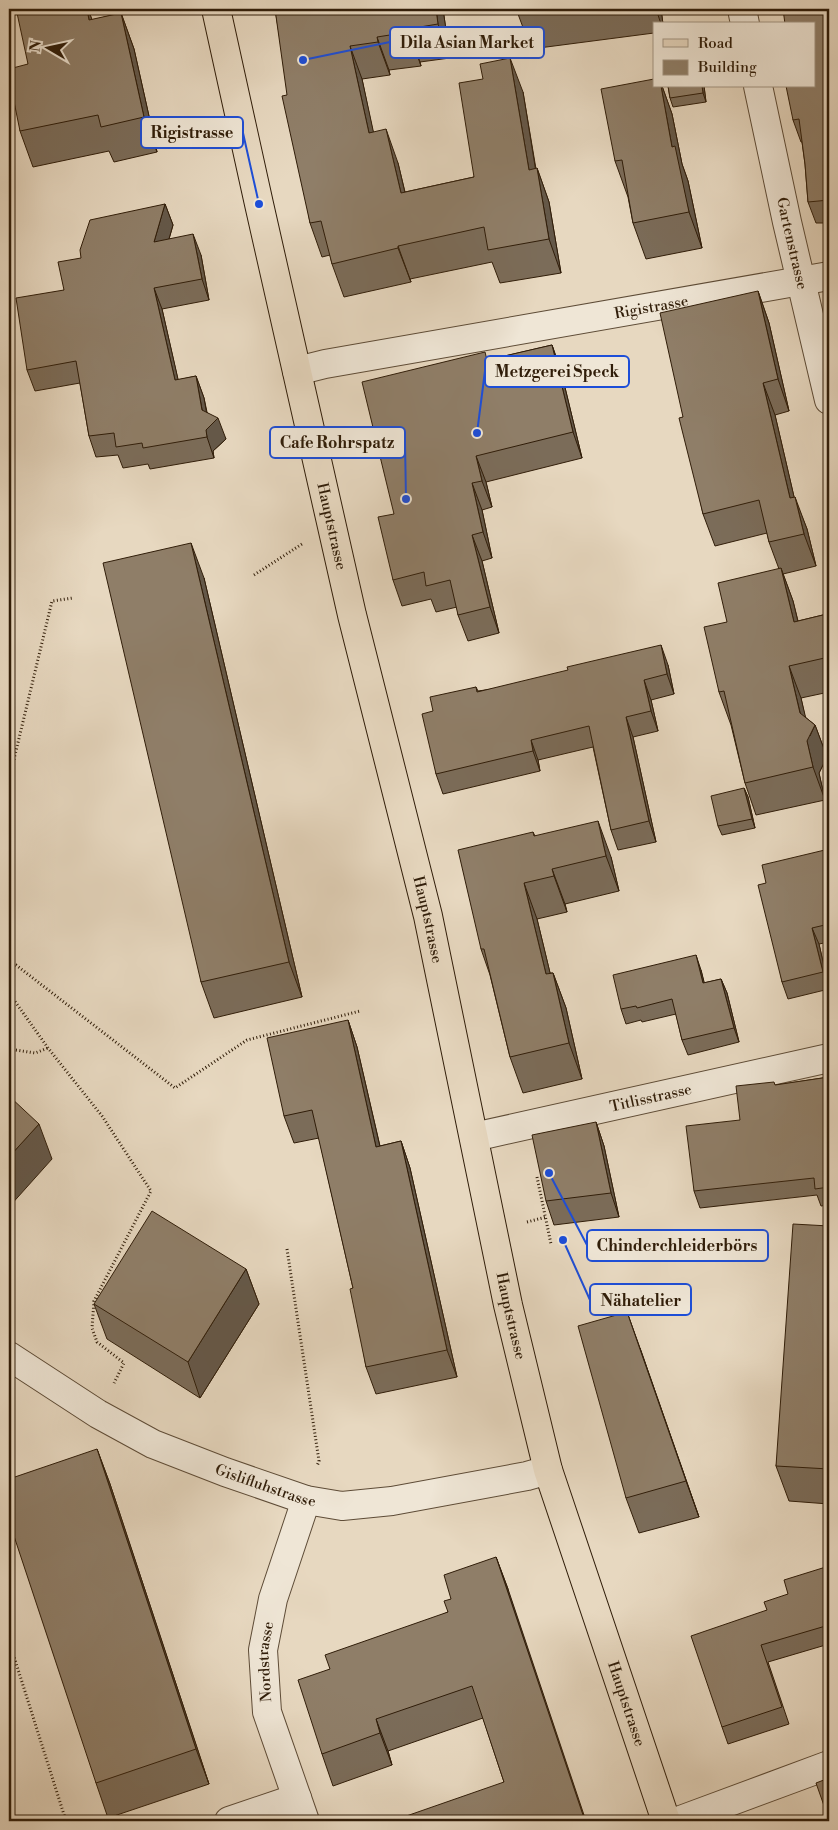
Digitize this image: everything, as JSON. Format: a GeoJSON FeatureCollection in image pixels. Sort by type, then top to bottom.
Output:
{"type":"FeatureCollection","features":[{"type":"Feature","properties":{"kind":"main road","name":"Hauptstrasse"},"geometry":{"type":"LineString","coordinates":[[216,9],[350,606],[428,916],[508,1304],[548,1470],[666,1821]]}},
{"type":"Feature","properties":{"kind":"street"},"geometry":{"type":"LineString","coordinates":[[742,9],[745,22]]}},
{"type":"Feature","properties":{"kind":"street","name":"Gartenstrasse"},"geometry":{"type":"LineString","coordinates":[[758,88],[800,281],[829,400]]}},
{"type":"Feature","properties":{"kind":"street","name":"Rigistrasse"},"geometry":{"type":"LineString","coordinates":[[297,371],[326,364],[829,276]]}},
{"type":"Feature","properties":{"kind":"street","name":"Titlisstrasse"},"geometry":{"type":"LineString","coordinates":[[474,1137],[829,1058]]}},
{"type":"Feature","properties":{"kind":"street","name":"Gislifluhstrasse"},"geometry":{"type":"LineString","coordinates":[[9,1356],[98,1414],[153,1444],[225,1472],[306,1500],[342,1506],[392,1501],[527,1476],[548,1470]]}},
{"type":"Feature","properties":{"kind":"street","name":"Nordstrasse"},"geometry":{"type":"LineString","coordinates":[[301,1810],[267,1712],[263,1650],[273,1599],[306,1500]]}},
{"type":"Feature","properties":{"kind":"street"},"geometry":{"type":"LineString","coordinates":[[678,1821],[829,1765]]}},
{"type":"Feature","properties":{"kind":"street"},"geometry":{"type":"LineString","coordinates":[[229,1821],[301,1810]]}},
{"type":"Feature","properties":{"kind":"path"},"geometry":{"type":"LineString","coordinates":[[254,575],[290,551]]}},
{"type":"Feature","properties":{"kind":"path"},"geometry":{"type":"LineString","coordinates":[[9,780],[52,601],[73,598]]}},
{"type":"Feature","properties":{"kind":"path"},"geometry":{"type":"LineString","coordinates":[[9,963],[16,965],[175,1088],[247,1040],[360,1011]]}},
{"type":"Feature","properties":{"kind":"path"},"geometry":{"type":"LineString","coordinates":[[9,993],[48,1048],[102,1116],[151,1191],[94,1302],[92,1328],[97,1342],[108,1350]]}},
{"type":"Feature","properties":{"kind":"path"},"geometry":{"type":"LineString","coordinates":[[9,1049],[35,1053],[48,1048]]}},
{"type":"Feature","properties":{"kind":"path"},"geometry":{"type":"LineString","coordinates":[[537,1177],[551,1244]]}},
{"type":"Feature","properties":{"kind":"path"},"geometry":{"type":"LineString","coordinates":[[522,1224],[546,1218]]}},
{"type":"Feature","properties":{"kind":"path"},"geometry":{"type":"LineString","coordinates":[[288,1249],[319,1461],[306,1500]]}},
{"type":"Feature","properties":{"kind":"path"},"geometry":{"type":"LineString","coordinates":[[9,1642],[66,1821]]}},
{"type":"Feature","properties":{"kind":"building"},"geometry":{"type":"Polygon","coordinates":[[[35,9],[87,9],[89,20],[121,13],[144,117],[101,127],[98,115],[20,131],[9,69],[28,64],[17,13],[35,9]]]}},
{"type":"Feature","properties":{"kind":"building"},"geometry":{"type":"Polygon","coordinates":[[[275,9],[436,9],[438,24],[408,29],[409,32],[377,37],[378,42],[350,46],[369,133],[386,129],[401,193],[474,177],[459,83],[483,79],[480,64],[510,58],[529,170],[537,168],[549,239],[488,250],[484,227],[398,246],[398,248],[332,264],[321,221],[310,223],[282,96],[287,95],[275,9]]]}},
{"type":"Feature","properties":{"kind":"building"},"geometry":{"type":"Polygon","coordinates":[[[517,9],[558,9],[518,14],[517,9]]]}},
{"type":"Feature","properties":{"kind":"building"},"geometry":{"type":"Polygon","coordinates":[[[783,9],[829,9],[829,200],[808,202],[799,119],[793,120],[786,88],[816,88],[816,22],[785,22],[783,9]]]}},
{"type":"Feature","properties":{"kind":"building"},"geometry":{"type":"Polygon","coordinates":[[[653,79],[653,88],[661,88],[672,147],[675,146],[689,212],[633,223],[622,160],[615,161],[601,89],[653,79]]]}},
{"type":"Feature","properties":{"kind":"building"},"geometry":{"type":"Polygon","coordinates":[[[668,88],[702,88],[703,93],[670,98],[668,88]]]}},
{"type":"Feature","properties":{"kind":"building"},"geometry":{"type":"Polygon","coordinates":[[[165,204],[154,242],[193,234],[202,279],[154,288],[175,380],[196,376],[202,410],[218,418],[206,430],[207,437],[143,448],[142,443],[116,447],[114,433],[89,436],[76,361],[27,370],[16,298],[64,290],[58,262],[81,258],[80,250],[90,220],[165,204]]]}},
{"type":"Feature","properties":{"kind":"building"},"geometry":{"type":"Polygon","coordinates":[[[758,291],[778,379],[763,383],[790,498],[795,497],[804,534],[769,542],[759,500],[703,514],[679,418],[683,417],[660,313],[758,291]]]}},
{"type":"Feature","properties":{"kind":"building"},"geometry":{"type":"Polygon","coordinates":[[[552,345],[573,432],[476,456],[482,481],[472,483],[483,532],[472,535],[490,607],[458,615],[450,580],[426,586],[424,572],[393,580],[378,517],[394,514],[362,382],[485,352],[487,360],[552,345]]]}},
{"type":"Feature","properties":{"kind":"building"},"geometry":{"type":"Polygon","coordinates":[[[191,543],[289,962],[201,982],[103,563],[191,543]]]}},
{"type":"Feature","properties":{"kind":"building"},"geometry":{"type":"Polygon","coordinates":[[[781,568],[794,622],[827,614],[829,624],[829,657],[789,666],[800,713],[815,725],[807,741],[813,767],[745,783],[724,691],[719,692],[704,627],[727,622],[718,583],[781,568]]]}},
{"type":"Feature","properties":{"kind":"building"},"geometry":{"type":"Polygon","coordinates":[[[661,645],[667,674],[644,680],[651,711],[626,717],[649,821],[611,830],[589,726],[531,740],[533,751],[436,774],[422,714],[433,711],[430,697],[476,687],[477,692],[568,670],[567,667],[661,645]]]}},
{"type":"Feature","properties":{"kind":"building"},"geometry":{"type":"Polygon","coordinates":[[[744,788],[752,819],[718,826],[711,796],[744,788]]]}},
{"type":"Feature","properties":{"kind":"building"},"geometry":{"type":"Polygon","coordinates":[[[598,821],[606,856],[552,869],[554,876],[524,883],[546,974],[553,973],[569,1043],[510,1057],[484,949],[481,949],[458,850],[533,832],[534,836],[598,821]]]}},
{"type":"Feature","properties":{"kind":"building"},"geometry":{"type":"Polygon","coordinates":[[[829,849],[829,924],[812,928],[823,972],[782,982],[758,885],[766,883],[762,865],[829,849]]]}},
{"type":"Feature","properties":{"kind":"building"},"geometry":{"type":"Polygon","coordinates":[[[696,955],[703,983],[721,979],[734,1028],[682,1040],[672,999],[637,1008],[636,1006],[621,1009],[613,975],[696,955]]]}},
{"type":"Feature","properties":{"kind":"building"},"geometry":{"type":"Polygon","coordinates":[[[348,1020],[376,1147],[401,1141],[447,1350],[366,1367],[350,1289],[353,1288],[312,1110],[284,1116],[267,1038],[348,1020]]]}},
{"type":"Feature","properties":{"kind":"building"},"geometry":{"type":"Polygon","coordinates":[[[829,1077],[829,1187],[815,1189],[814,1178],[694,1191],[686,1126],[740,1120],[736,1086],[774,1082],[775,1085],[829,1077]]]}},
{"type":"Feature","properties":{"kind":"building"},"geometry":{"type":"Polygon","coordinates":[[[9,1096],[39,1124],[9,1157],[9,1096]]]}},
{"type":"Feature","properties":{"kind":"building"},"geometry":{"type":"Polygon","coordinates":[[[596,1122],[611,1193],[546,1201],[532,1135],[596,1122]]]}},
{"type":"Feature","properties":{"kind":"building"},"geometry":{"type":"Polygon","coordinates":[[[152,1211],[246,1269],[188,1362],[94,1304],[152,1211]]]}},
{"type":"Feature","properties":{"kind":"building"},"geometry":{"type":"Polygon","coordinates":[[[793,1224],[829,1226],[829,1469],[776,1466],[793,1224]]]}},
{"type":"Feature","properties":{"kind":"building"},"geometry":{"type":"Polygon","coordinates":[[[627,1312],[686,1481],[626,1498],[578,1326],[627,1312]]]}},
{"type":"Feature","properties":{"kind":"building"},"geometry":{"type":"Polygon","coordinates":[[[97,1449],[196,1749],[96,1783],[9,1521],[9,1479],[97,1449]]]}},
{"type":"Feature","properties":{"kind":"building"},"geometry":{"type":"Polygon","coordinates":[[[496,1557],[585,1821],[392,1821],[504,1782],[472,1686],[376,1719],[380,1733],[322,1754],[298,1680],[330,1669],[325,1655],[448,1612],[444,1601],[451,1599],[444,1575],[496,1557]]]}},
{"type":"Feature","properties":{"kind":"building"},"geometry":{"type":"Polygon","coordinates":[[[829,1566],[829,1625],[761,1645],[782,1707],[722,1727],[691,1636],[767,1610],[764,1602],[788,1594],[784,1580],[829,1566]]]}},
{"type":"Feature","properties":{"kind":"building"},"geometry":{"type":"Polygon","coordinates":[[[829,1778],[829,1821],[814,1821],[828,1817],[816,1783],[829,1778]]]}},
{"type":"Feature","properties":{"kind":"place","name":"Dila Asian Market"},"geometry":{"type":"Point","coordinates":[303,60]}},
{"type":"Feature","properties":{"kind":"place","name":"Rigistrasse"},"geometry":{"type":"Point","coordinates":[259,204]}},
{"type":"Feature","properties":{"kind":"place","name":"Metzgerei Speck"},"geometry":{"type":"Point","coordinates":[477,433]}},
{"type":"Feature","properties":{"kind":"place","name":"Cafe Rohrspatz"},"geometry":{"type":"Point","coordinates":[406,499]}},
{"type":"Feature","properties":{"kind":"place","name":"Chinderchleiderbörs"},"geometry":{"type":"Point","coordinates":[549,1173]}},
{"type":"Feature","properties":{"kind":"place","name":"Nähatelier"},"geometry":{"type":"Point","coordinates":[563,1240]}}]}
